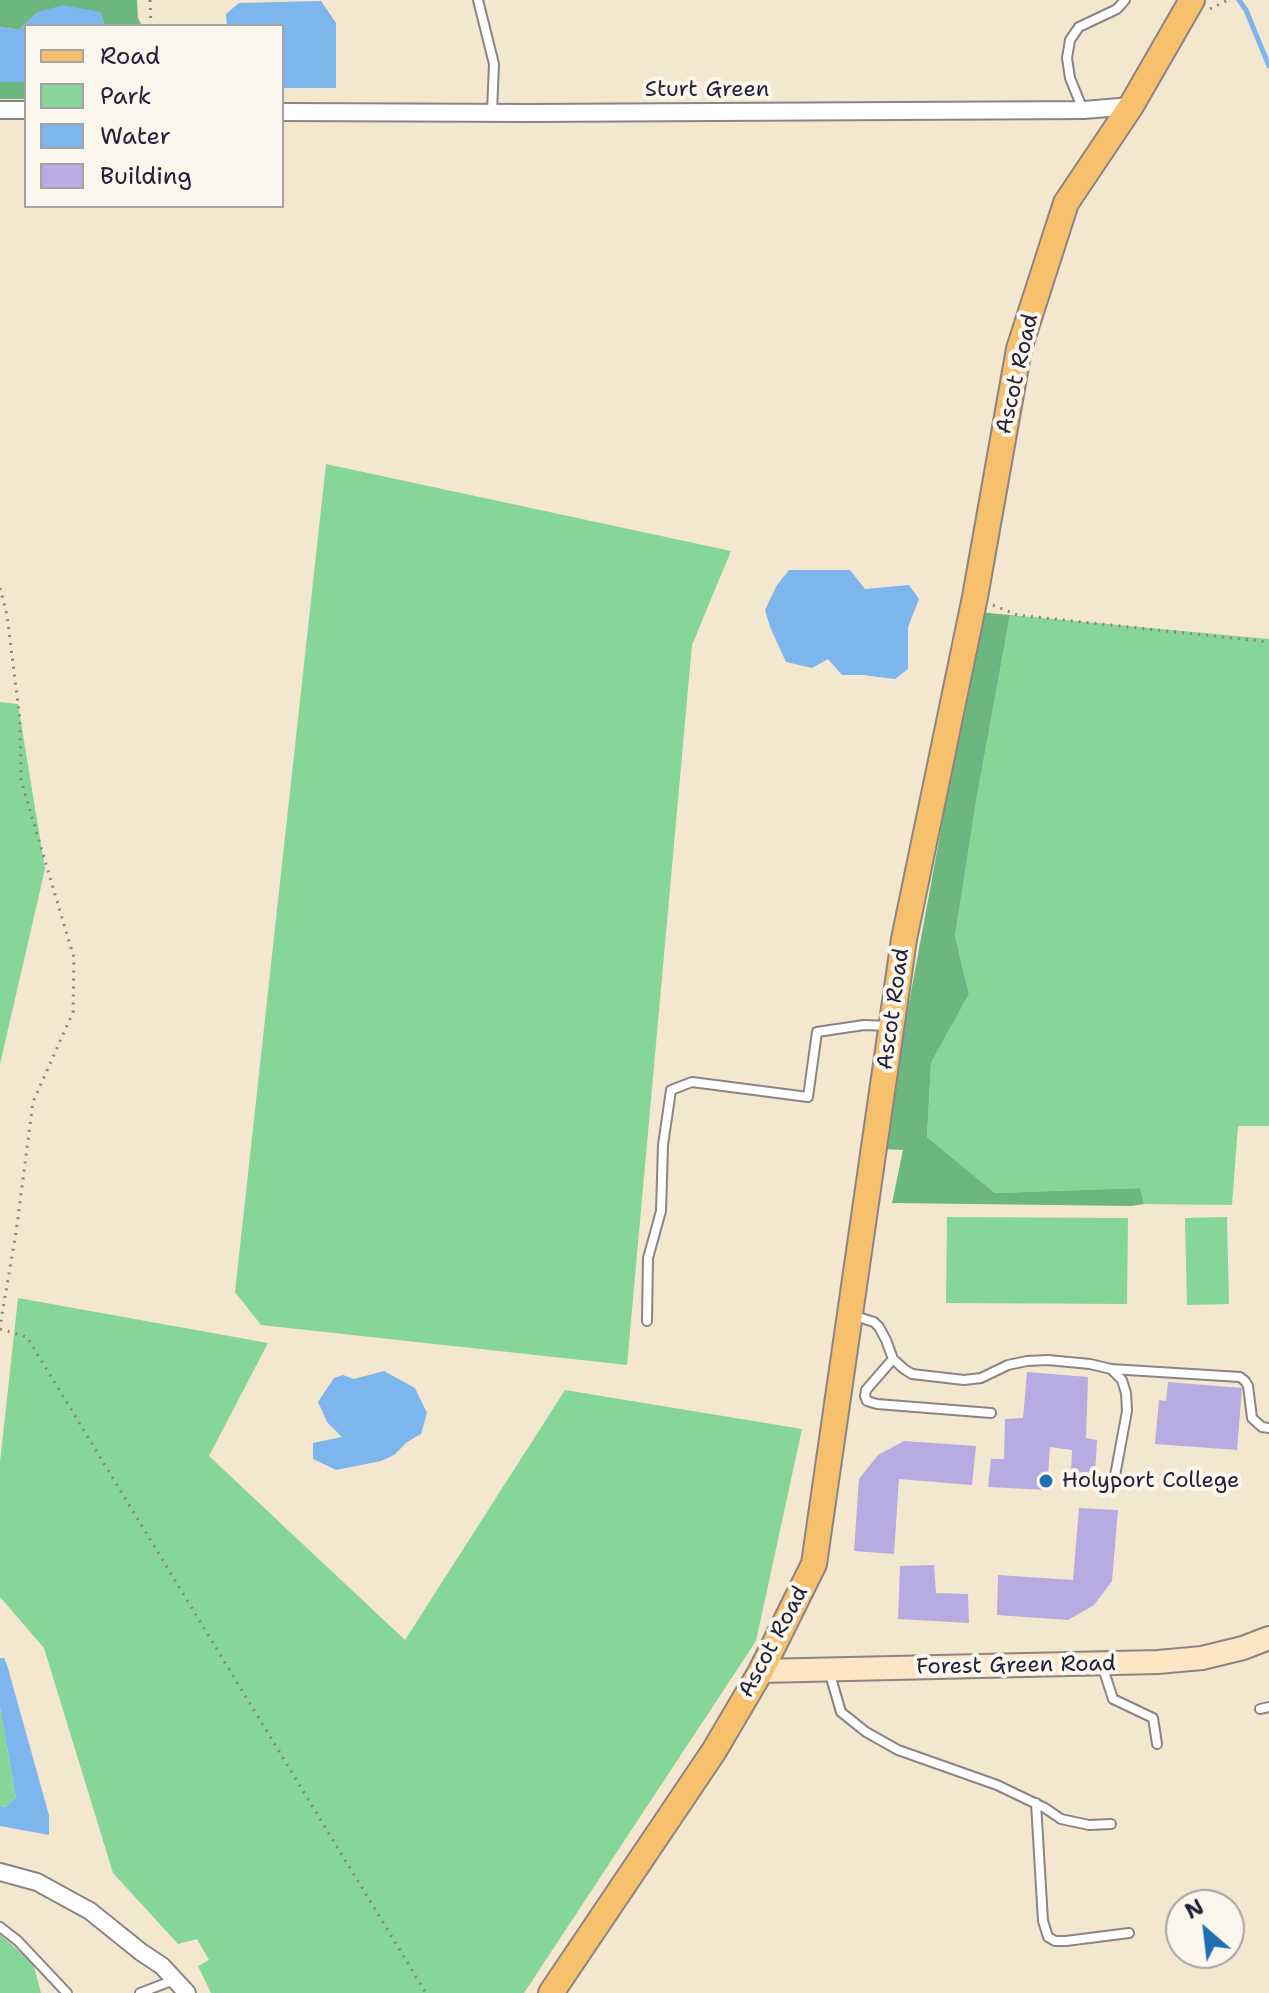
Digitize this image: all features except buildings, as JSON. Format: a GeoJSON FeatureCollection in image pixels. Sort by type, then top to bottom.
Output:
{"type":"FeatureCollection","features":[{"type":"Feature","properties":{"kind":"main road","name":"Ascot Road"},"geometry":{"type":"LineString","coordinates":[[551,1993],[714,1751],[761,1671],[814,1564],[904,939],[975,597],[1019,349],[1066,203],[1131,106],[1192,0]]}},
{"type":"Feature","properties":{"kind":"main road","name":"Forest Green Road"},"geometry":{"type":"LineString","coordinates":[[761,1671],[1101,1664],[1202,1658],[1269,1638]]}},
{"type":"Feature","properties":{"kind":"street","name":"Sturt Green"},"geometry":{"type":"LineString","coordinates":[[284,112],[1084,110],[1131,106]]}},
{"type":"Feature","properties":{"kind":"street"},"geometry":{"type":"LineString","coordinates":[[0,110],[24,110]]}},
{"type":"Feature","properties":{"kind":"street"},"geometry":{"type":"LineString","coordinates":[[0,1872],[37,1882],[90,1911],[162,1966],[187,1993]]}},
{"type":"Feature","properties":{"kind":"lane"},"geometry":{"type":"LineString","coordinates":[[478,0],[494,64],[492,112]]}},
{"type":"Feature","properties":{"kind":"lane"},"geometry":{"type":"LineString","coordinates":[[1084,110],[1070,78],[1067,58],[1070,40],[1079,27],[1117,9],[1125,0]]}},
{"type":"Feature","properties":{"kind":"lane"},"geometry":{"type":"LineString","coordinates":[[647,1321],[648,1258],[661,1211],[663,1145],[671,1090],[692,1082],[808,1097],[817,1032],[864,1025],[891,1026]]}},
{"type":"Feature","properties":{"kind":"lane"},"geometry":{"type":"LineString","coordinates":[[850,1316],[874,1322],[883,1334],[893,1359],[912,1374],[964,1380],[981,1378],[1008,1365],[1037,1360],[1090,1364],[1111,1369],[1240,1377],[1248,1386],[1252,1418],[1262,1427],[1269,1428]]}},
{"type":"Feature","properties":{"kind":"lane"},"geometry":{"type":"LineString","coordinates":[[893,1359],[866,1390],[867,1401],[991,1413]]}},
{"type":"Feature","properties":{"kind":"lane"},"geometry":{"type":"LineString","coordinates":[[1111,1369],[1122,1380],[1127,1411],[1114,1481]]}},
{"type":"Feature","properties":{"kind":"lane"},"geometry":{"type":"LineString","coordinates":[[1101,1664],[1113,1699],[1153,1718],[1157,1744]]}},
{"type":"Feature","properties":{"kind":"lane"},"geometry":{"type":"LineString","coordinates":[[829,1670],[841,1712],[866,1732],[898,1750],[997,1785],[1036,1803],[1061,1819],[1089,1825],[1111,1824]]}},
{"type":"Feature","properties":{"kind":"lane"},"geometry":{"type":"LineString","coordinates":[[1036,1803],[1043,1921],[1048,1937],[1066,1941],[1129,1933]]}},
{"type":"Feature","properties":{"kind":"lane"},"geometry":{"type":"LineString","coordinates":[[0,1927],[18,1941],[67,1993]]}},
{"type":"Feature","properties":{"kind":"lane"},"geometry":{"type":"LineString","coordinates":[[140,1993],[175,1979]]}},
{"type":"Feature","properties":{"kind":"path"},"geometry":{"type":"LineString","coordinates":[[150,0],[151,24]]}},
{"type":"Feature","properties":{"kind":"path"},"geometry":{"type":"LineString","coordinates":[[1221,4],[1228,0]]}},
{"type":"Feature","properties":{"kind":"path"},"geometry":{"type":"LineString","coordinates":[[0,588],[7,615],[20,720],[21,780],[74,958],[73,1012],[33,1102],[0,1328],[27,1337],[426,1993]]}},
{"type":"Feature","properties":{"kind":"path"},"geometry":{"type":"LineString","coordinates":[[975,597],[1017,615],[1269,642]]}},
{"type":"Feature","properties":{"kind":"green space"},"geometry":{"type":"Polygon","coordinates":[[[0,0],[137,0],[141,24],[104,24],[100,12],[38,12],[19,30],[0,27],[0,0]]]}},
{"type":"Feature","properties":{"kind":"green space"},"geometry":{"type":"Polygon","coordinates":[[[0,82],[24,82],[24,99],[0,99],[0,82]]]}},
{"type":"Feature","properties":{"kind":"green space"},"geometry":{"type":"Polygon","coordinates":[[[326,464],[731,551],[692,645],[627,1365],[261,1325],[235,1292],[326,464]]]}},
{"type":"Feature","properties":{"kind":"green space"},"geometry":{"type":"Polygon","coordinates":[[[978,612],[1010,615],[955,936],[969,994],[931,1063],[927,1137],[995,1193],[1140,1188],[1144,1204],[892,1203],[903,1150],[882,1149],[978,612]]]}},
{"type":"Feature","properties":{"kind":"green space"},"geometry":{"type":"Polygon","coordinates":[[[1010,615],[1269,639],[1269,1126],[1238,1126],[1232,1205],[1144,1204],[1140,1188],[995,1193],[927,1137],[931,1063],[969,994],[955,936],[1010,615]]]}},
{"type":"Feature","properties":{"kind":"green space"},"geometry":{"type":"Polygon","coordinates":[[[0,702],[18,704],[45,869],[0,1064],[0,702]]]}},
{"type":"Feature","properties":{"kind":"green space"},"geometry":{"type":"Polygon","coordinates":[[[947,1217],[1128,1218],[1127,1304],[946,1303],[947,1217]]]}},
{"type":"Feature","properties":{"kind":"green space"},"geometry":{"type":"Polygon","coordinates":[[[1227,1217],[1229,1304],[1187,1305],[1185,1218],[1227,1217]]]}},
{"type":"Feature","properties":{"kind":"green space"},"geometry":{"type":"Polygon","coordinates":[[[18,1298],[268,1343],[209,1456],[405,1640],[565,1390],[802,1429],[756,1641],[524,1993],[211,1993],[198,1966],[209,1960],[197,1939],[178,1944],[113,1873],[44,1648],[0,1597],[0,1462],[18,1298]]]}},
{"type":"Feature","properties":{"kind":"green space"},"geometry":{"type":"Polygon","coordinates":[[[0,1707],[16,1798],[5,1807],[0,1806],[0,1707]]]}},
{"type":"Feature","properties":{"kind":"green space"},"geometry":{"type":"Polygon","coordinates":[[[0,1935],[33,1963],[41,1993],[0,1993],[0,1935]]]}},
{"type":"Feature","properties":{"kind":"water"},"geometry":{"type":"Polygon","coordinates":[[[321,1],[336,23],[336,88],[284,88],[284,24],[227,24],[226,14],[239,3],[321,1]]]}},
{"type":"Feature","properties":{"kind":"water"},"geometry":{"type":"Polygon","coordinates":[[[63,5],[100,12],[104,24],[25,24],[38,12],[63,5]]]}},
{"type":"Feature","properties":{"kind":"water"},"geometry":{"type":"Polygon","coordinates":[[[24,25],[24,82],[0,82],[0,27],[19,30],[24,25]]]}},
{"type":"Feature","properties":{"kind":"water"},"geometry":{"type":"Polygon","coordinates":[[[789,570],[850,570],[865,589],[909,585],[919,599],[908,627],[908,669],[895,679],[842,675],[828,659],[812,668],[786,662],[765,610],[777,585],[789,570]]]}},
{"type":"Feature","properties":{"kind":"water"},"geometry":{"type":"Polygon","coordinates":[[[384,1371],[415,1388],[427,1413],[421,1434],[381,1461],[336,1470],[313,1459],[313,1443],[342,1437],[327,1422],[318,1402],[334,1378],[343,1375],[354,1379],[384,1371]]]}},
{"type":"Feature","properties":{"kind":"water"},"geometry":{"type":"Polygon","coordinates":[[[0,1658],[4,1658],[7,1665],[49,1815],[49,1835],[0,1826],[0,1806],[5,1807],[16,1798],[0,1707],[0,1658]]]}},
{"type":"Feature","properties":{"kind":"waterway"},"geometry":{"type":"LineString","coordinates":[[1239,0],[1269,66]]}},
{"type":"Feature","properties":{"kind":"place","name":"Holyport College"},"geometry":{"type":"Point","coordinates":[1046,1481]}}]}
